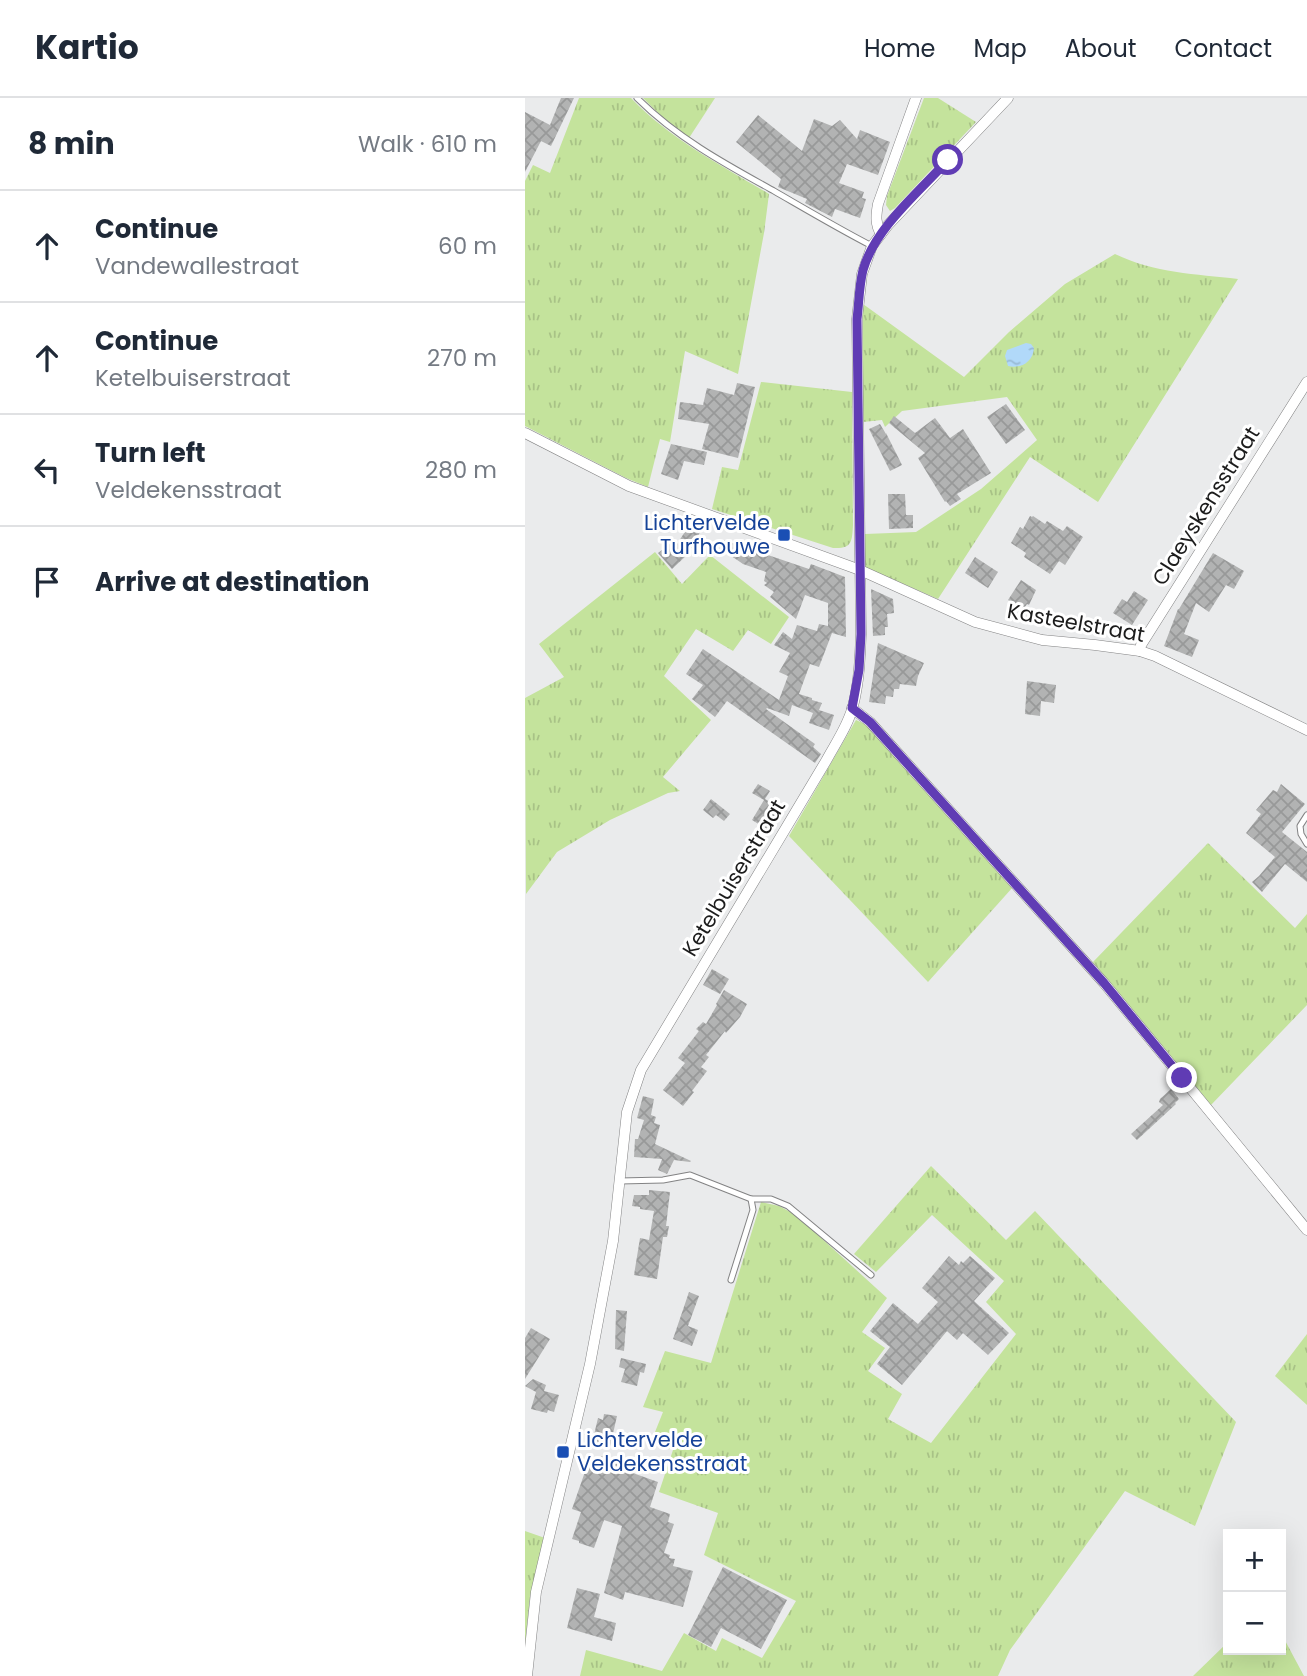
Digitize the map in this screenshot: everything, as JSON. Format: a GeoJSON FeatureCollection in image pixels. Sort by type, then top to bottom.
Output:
{"type":"FeatureCollection","features":[{"type":"Feature","properties":{"kind":"street"},"geometry":{"type":"LineString","coordinates":[[881,234],[877,228],[878,204],[916,98]]}},
{"type":"Feature","properties":{"kind":"street","name":"Ketelbuiserstraat"},"geometry":{"type":"LineString","coordinates":[[527,1676],[537,1592],[590,1364],[614,1241],[627,1112],[641,1070],[826,761],[852,708],[859,670],[857,319],[862,274],[881,234],[1008,98]]}},
{"type":"Feature","properties":{"kind":"street","name":"Claeyskensstraat"},"geometry":{"type":"LineString","coordinates":[[1140,651],[1165,605],[1307,382]]}},
{"type":"Feature","properties":{"kind":"street","name":"Kasteelstraat"},"geometry":{"type":"LineString","coordinates":[[525,433],[629,486],[860,570],[975,622],[1042,640],[1140,651],[1175,665],[1307,730]]}},
{"type":"Feature","properties":{"kind":"street"},"geometry":{"type":"LineString","coordinates":[[852,708],[870,722],[1104,983],[1307,1230]]}},
{"type":"Feature","properties":{"kind":"lane"},"geometry":{"type":"LineString","coordinates":[[637,98],[686,140],[873,246]]}},
{"type":"Feature","properties":{"kind":"lane"},"geometry":{"type":"LineString","coordinates":[[1307,815],[1300,825],[1307,845]]}},
{"type":"Feature","properties":{"kind":"lane"},"geometry":{"type":"LineString","coordinates":[[620,1181],[663,1180],[690,1175],[751,1199],[771,1199],[788,1206],[871,1275]]}},
{"type":"Feature","properties":{"kind":"lane"},"geometry":{"type":"LineString","coordinates":[[731,1280],[753,1210],[751,1199]]}},
{"type":"Feature","properties":{"kind":"green space"},"geometry":{"type":"Polygon","coordinates":[[[579,98],[631,98],[679,139],[769,194],[738,374],[685,351],[670,442],[660,439],[648,487],[525,426],[525,181],[533,165],[550,173],[579,98]]]}},
{"type":"Feature","properties":{"kind":"green space"},"geometry":{"type":"Polygon","coordinates":[[[643,98],[715,98],[689,138],[643,98]]]}},
{"type":"Feature","properties":{"kind":"green space"},"geometry":{"type":"Polygon","coordinates":[[[924,98],[938,98],[976,122],[890,211],[886,205],[887,196],[924,98]]]}},
{"type":"Feature","properties":{"kind":"green space"},"geometry":{"type":"Polygon","coordinates":[[[1115,254],[1160,269],[1238,279],[1098,502],[1030,457],[938,599],[864,567],[865,534],[916,532],[981,489],[1037,440],[1007,397],[902,411],[885,427],[882,420],[863,422],[863,304],[964,377],[1009,332],[1065,284],[1115,254]]]}},
{"type":"Feature","properties":{"kind":"green space"},"geometry":{"type":"Polygon","coordinates":[[[761,382],[852,392],[853,525],[851,540],[847,546],[833,548],[712,509],[722,467],[738,470],[761,382]]]}},
{"type":"Feature","properties":{"kind":"green space"},"geometry":{"type":"Polygon","coordinates":[[[655,552],[682,584],[710,555],[789,617],[771,644],[748,630],[733,651],[696,629],[664,676],[711,720],[663,777],[680,791],[668,793],[610,820],[557,852],[526,894],[525,698],[564,677],[539,644],[655,552]]]}},
{"type":"Feature","properties":{"kind":"green space"},"geometry":{"type":"Polygon","coordinates":[[[856,720],[865,724],[1013,887],[928,982],[789,836],[856,720]]]}},
{"type":"Feature","properties":{"kind":"green space"},"geometry":{"type":"Polygon","coordinates":[[[1208,843],[1295,928],[1307,914],[1307,1005],[1211,1105],[1093,962],[1208,843]]]}},
{"type":"Feature","properties":{"kind":"green space"},"geometry":{"type":"Polygon","coordinates":[[[931,1166],[1006,1240],[1035,1211],[1236,1422],[1195,1526],[1125,1491],[1010,1650],[998,1676],[580,1676],[586,1650],[662,1671],[684,1633],[716,1651],[722,1638],[762,1658],[796,1601],[704,1555],[718,1513],[659,1492],[673,1450],[651,1442],[663,1412],[643,1407],[665,1351],[711,1363],[761,1202],[779,1206],[796,1215],[887,1298],[862,1332],[885,1348],[868,1371],[902,1394],[888,1419],[931,1443],[1016,1334],[986,1302],[1004,1281],[932,1215],[876,1272],[854,1254],[931,1166]]]}},
{"type":"Feature","properties":{"kind":"green space"},"geometry":{"type":"Polygon","coordinates":[[[1307,1334],[1307,1405],[1275,1376],[1307,1334]]]}},
{"type":"Feature","properties":{"kind":"green space"},"geometry":{"type":"Polygon","coordinates":[[[525,1531],[545,1538],[530,1598],[525,1645],[525,1531]]]}},
{"type":"Feature","properties":{"kind":"green space"},"geometry":{"type":"Polygon","coordinates":[[[1286,1642],[1304,1676],[1193,1676],[1223,1647],[1223,1655],[1286,1655],[1286,1642]]]}},
{"type":"Feature","properties":{"kind":"water"},"geometry":{"type":"Polygon","coordinates":[[[1026,343],[1034,348],[1029,361],[1008,366],[1005,356],[1007,350],[1026,343]]]}},
{"type":"Feature","properties":{"kind":"building"},"geometry":{"type":"Polygon","coordinates":[[[561,98],[574,98],[551,146],[541,141],[525,172],[525,112],[550,125],[561,98]]]}},
{"type":"Feature","properties":{"kind":"building"},"geometry":{"type":"Polygon","coordinates":[[[758,115],[802,151],[814,119],[832,126],[840,120],[857,139],[860,130],[890,142],[878,175],[847,164],[839,183],[864,192],[862,198],[866,199],[860,218],[835,209],[832,217],[805,203],[807,199],[778,187],[781,179],[736,142],[758,115]]]}},
{"type":"Feature","properties":{"kind":"building"},"geometry":{"type":"Polygon","coordinates":[[[737,383],[755,387],[738,458],[702,449],[709,424],[678,419],[680,402],[703,405],[707,388],[734,395],[737,383]]]}},
{"type":"Feature","properties":{"kind":"building"},"geometry":{"type":"Polygon","coordinates":[[[1006,404],[1025,430],[1006,444],[987,417],[1006,404]]]}},
{"type":"Feature","properties":{"kind":"building"},"geometry":{"type":"Polygon","coordinates":[[[894,416],[915,433],[935,418],[950,438],[963,429],[991,473],[957,494],[961,499],[950,506],[918,458],[925,453],[889,423],[894,416]]]}},
{"type":"Feature","properties":{"kind":"building"},"geometry":{"type":"Polygon","coordinates":[[[880,424],[902,465],[890,471],[869,429],[880,424]]]}},
{"type":"Feature","properties":{"kind":"building"},"geometry":{"type":"Polygon","coordinates":[[[671,444],[707,452],[704,465],[684,461],[678,480],[661,474],[671,444]]]}},
{"type":"Feature","properties":{"kind":"building"},"geometry":{"type":"Polygon","coordinates":[[[888,494],[905,494],[906,515],[913,515],[913,528],[889,529],[888,494]]]}},
{"type":"Feature","properties":{"kind":"building"},"geometry":{"type":"Polygon","coordinates":[[[1030,516],[1045,524],[1047,521],[1063,531],[1067,526],[1083,537],[1065,565],[1059,561],[1050,574],[1024,557],[1026,553],[1011,543],[1030,516]]]}},
{"type":"Feature","properties":{"kind":"building"},"geometry":{"type":"Polygon","coordinates":[[[694,518],[706,522],[687,555],[672,569],[658,553],[671,543],[675,547],[694,518]]]}},
{"type":"Feature","properties":{"kind":"building"},"geometry":{"type":"Polygon","coordinates":[[[724,540],[809,569],[811,564],[845,577],[846,637],[832,633],[819,667],[810,664],[799,694],[822,703],[819,710],[834,715],[829,730],[809,723],[813,713],[792,705],[789,716],[766,709],[815,744],[813,747],[821,754],[815,763],[727,701],[715,717],[692,699],[703,685],[686,674],[703,649],[779,700],[788,676],[779,672],[790,653],[774,645],[783,632],[792,639],[797,625],[817,631],[819,624],[828,626],[828,603],[805,595],[796,619],[770,597],[774,592],[764,585],[767,583],[764,581],[766,572],[743,564],[721,549],[724,540]]]}},
{"type":"Feature","properties":{"kind":"building"},"geometry":{"type":"Polygon","coordinates":[[[1213,553],[1244,571],[1234,589],[1226,585],[1209,612],[1196,603],[1184,634],[1199,640],[1192,657],[1164,646],[1178,609],[1213,553]]]}},
{"type":"Feature","properties":{"kind":"building"},"geometry":{"type":"Polygon","coordinates":[[[975,557],[998,572],[988,588],[965,573],[975,557]]]}},
{"type":"Feature","properties":{"kind":"building"},"geometry":{"type":"Polygon","coordinates":[[[1021,580],[1036,590],[1029,605],[1023,610],[1008,600],[1021,580]]]}},
{"type":"Feature","properties":{"kind":"building"},"geometry":{"type":"Polygon","coordinates":[[[871,589],[893,599],[894,613],[887,614],[888,627],[885,627],[885,635],[873,636],[871,589]]]}},
{"type":"Feature","properties":{"kind":"building"},"geometry":{"type":"Polygon","coordinates":[[[1134,591],[1148,600],[1132,625],[1113,613],[1122,599],[1127,602],[1134,591]]]}},
{"type":"Feature","properties":{"kind":"building"},"geometry":{"type":"Polygon","coordinates":[[[878,643],[924,663],[916,686],[900,684],[899,689],[894,689],[893,697],[886,696],[885,704],[869,702],[878,643]]]}},
{"type":"Feature","properties":{"kind":"building"},"geometry":{"type":"Polygon","coordinates":[[[1027,681],[1056,685],[1054,703],[1041,701],[1040,716],[1025,714],[1027,681]]]}},
{"type":"Feature","properties":{"kind":"building"},"geometry":{"type":"Polygon","coordinates":[[[758,784],[770,791],[765,799],[781,808],[768,830],[752,820],[764,800],[752,793],[758,784]]]}},
{"type":"Feature","properties":{"kind":"building"},"geometry":{"type":"Polygon","coordinates":[[[1281,784],[1305,804],[1282,832],[1307,852],[1307,882],[1285,864],[1262,892],[1252,882],[1275,857],[1246,833],[1261,814],[1256,810],[1273,790],[1277,792],[1281,784]]]}},
{"type":"Feature","properties":{"kind":"building"},"geometry":{"type":"Polygon","coordinates":[[[711,799],[730,814],[724,821],[716,815],[713,818],[703,810],[711,799]]]}},
{"type":"Feature","properties":{"kind":"building"},"geometry":{"type":"Polygon","coordinates":[[[712,969],[729,979],[720,994],[703,985],[712,969]]]}},
{"type":"Feature","properties":{"kind":"building"},"geometry":{"type":"Polygon","coordinates":[[[724,990],[747,1004],[740,1017],[706,1055],[709,1057],[701,1067],[707,1071],[683,1106],[663,1090],[685,1063],[678,1058],[699,1031],[696,1029],[703,1022],[706,1024],[724,990]]]}},
{"type":"Feature","properties":{"kind":"building"},"geometry":{"type":"Polygon","coordinates":[[[1171,1089],[1179,1099],[1176,1104],[1137,1140],[1131,1134],[1163,1105],[1159,1102],[1160,1099],[1171,1089]]]}},
{"type":"Feature","properties":{"kind":"building"},"geometry":{"type":"Polygon","coordinates":[[[643,1096],[654,1099],[651,1115],[656,1117],[654,1123],[660,1125],[655,1144],[691,1161],[674,1160],[667,1174],[658,1170],[662,1159],[634,1157],[635,1139],[638,1139],[644,1120],[637,1118],[643,1096]]]}},
{"type":"Feature","properties":{"kind":"building"},"geometry":{"type":"Polygon","coordinates":[[[649,1190],[670,1192],[666,1226],[669,1226],[667,1237],[663,1237],[657,1279],[634,1275],[640,1238],[649,1240],[654,1211],[632,1206],[634,1195],[649,1195],[649,1190]]]}},
{"type":"Feature","properties":{"kind":"building"},"geometry":{"type":"Polygon","coordinates":[[[949,1256],[959,1265],[970,1256],[995,1278],[974,1301],[1009,1333],[988,1355],[963,1333],[957,1340],[947,1331],[902,1385],[877,1364],[890,1347],[870,1331],[893,1303],[918,1324],[938,1302],[922,1288],[949,1256]]]}},
{"type":"Feature","properties":{"kind":"building"},"geometry":{"type":"Polygon","coordinates":[[[689,1292],[699,1296],[688,1326],[698,1330],[692,1346],[673,1339],[689,1292]]]}},
{"type":"Feature","properties":{"kind":"building"},"geometry":{"type":"Polygon","coordinates":[[[616,1310],[627,1311],[624,1351],[615,1349],[616,1310]]]}},
{"type":"Feature","properties":{"kind":"building"},"geometry":{"type":"Polygon","coordinates":[[[531,1328],[550,1339],[525,1379],[525,1338],[531,1328]]]}},
{"type":"Feature","properties":{"kind":"building"},"geometry":{"type":"Polygon","coordinates":[[[621,1358],[646,1364],[644,1373],[640,1372],[637,1386],[621,1382],[625,1369],[619,1367],[621,1358]]]}},
{"type":"Feature","properties":{"kind":"building"},"geometry":{"type":"Polygon","coordinates":[[[533,1379],[546,1385],[544,1391],[559,1395],[554,1412],[531,1409],[536,1392],[525,1386],[533,1379]]]}},
{"type":"Feature","properties":{"kind":"building"},"geometry":{"type":"Polygon","coordinates":[[[604,1414],[617,1416],[610,1447],[592,1443],[598,1418],[603,1420],[604,1414]]]}},
{"type":"Feature","properties":{"kind":"building"},"geometry":{"type":"Polygon","coordinates":[[[601,1456],[632,1467],[630,1472],[658,1482],[650,1507],[670,1514],[668,1522],[674,1524],[664,1553],[675,1559],[673,1566],[693,1571],[683,1607],[625,1592],[623,1600],[604,1593],[622,1526],[604,1520],[594,1548],[572,1539],[581,1512],[572,1509],[587,1466],[598,1470],[601,1456]]]}},
{"type":"Feature","properties":{"kind":"building"},"geometry":{"type":"Polygon","coordinates":[[[723,1567],[787,1600],[761,1649],[721,1628],[711,1647],[688,1635],[723,1567]]]}},
{"type":"Feature","properties":{"kind":"building"},"geometry":{"type":"Polygon","coordinates":[[[577,1588],[600,1594],[594,1617],[616,1623],[612,1641],[567,1628],[577,1588]]]}},
{"type":"Feature","properties":{"kind":"place","name":"Lichtervelde Turfhouwe"},"geometry":{"type":"Point","coordinates":[784,535]}},
{"type":"Feature","properties":{"kind":"place","name":"Lichtervelde Veldekensstraat"},"geometry":{"type":"Point","coordinates":[563,1452]}},
{"type":"Feature","properties":{"kind":"route"},"geometry":{"type":"LineString","coordinates":[[948,160],[888,225],[867,257],[862,274],[857,319],[861,634],[859,670],[852,708],[870,722],[1104,983],[1182,1078]]}}]}
